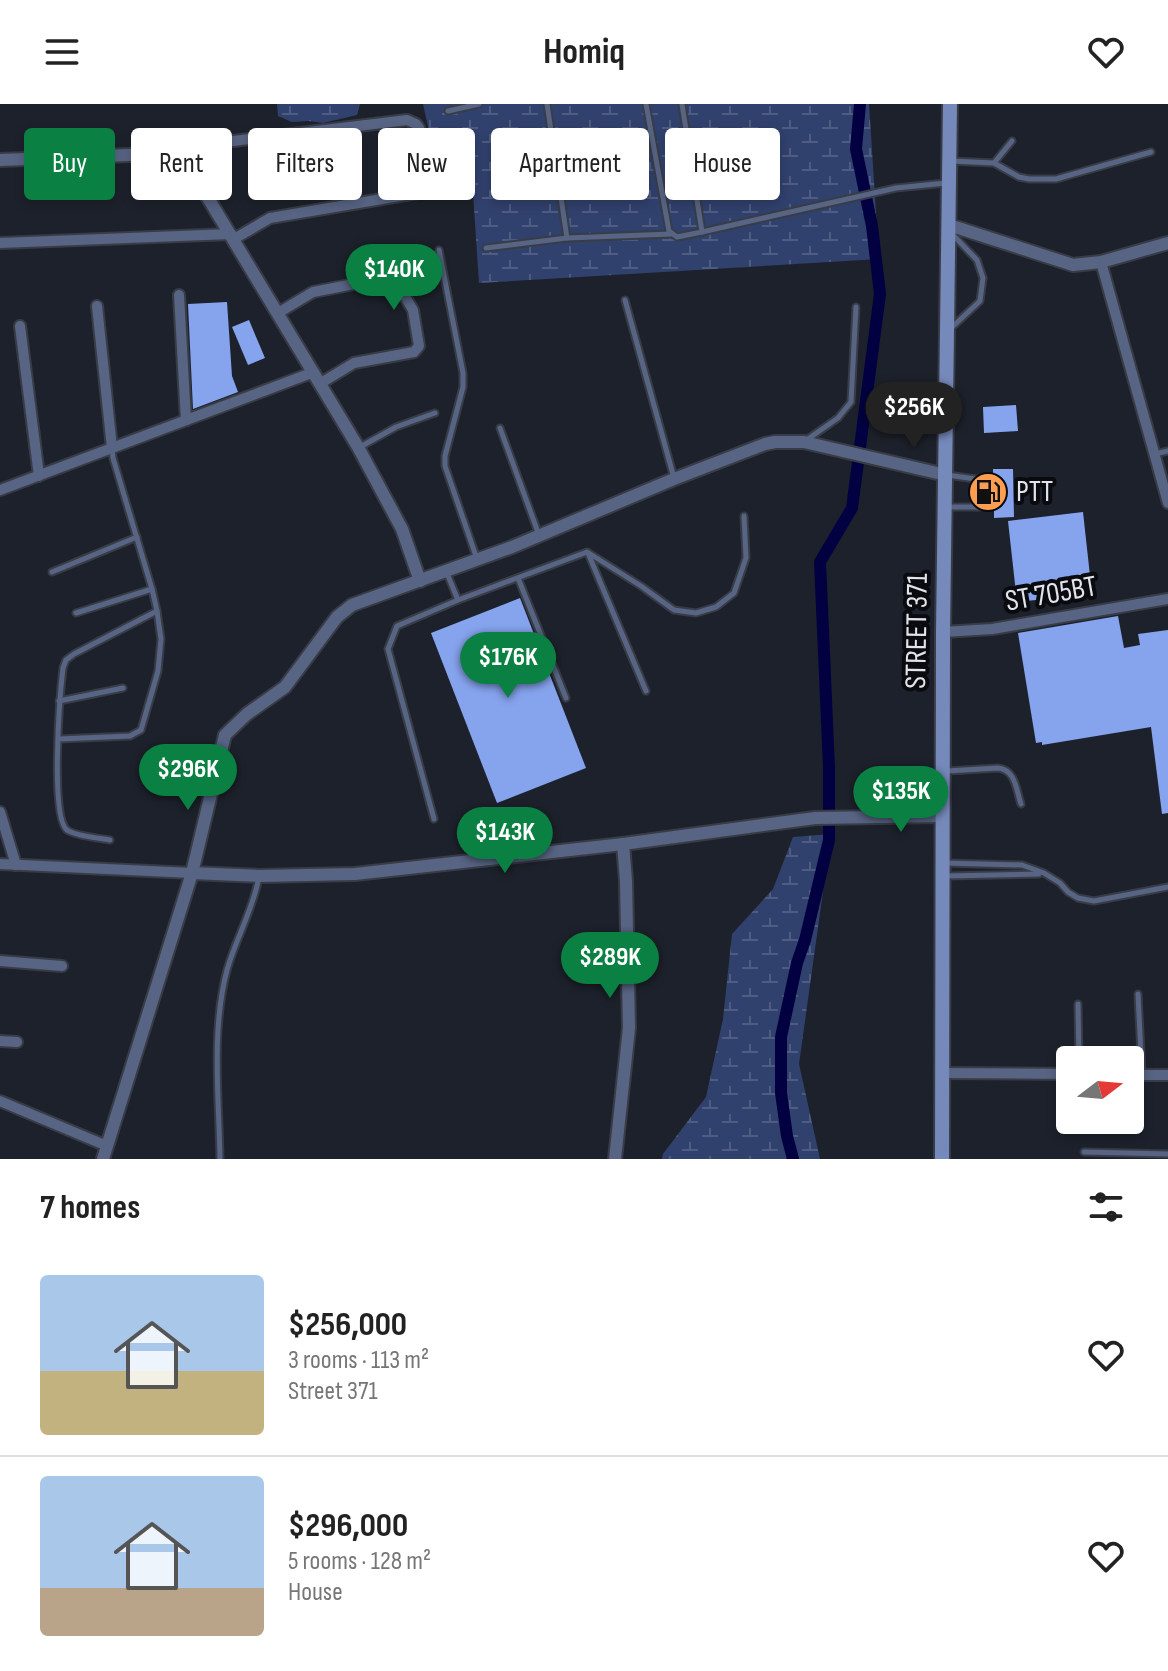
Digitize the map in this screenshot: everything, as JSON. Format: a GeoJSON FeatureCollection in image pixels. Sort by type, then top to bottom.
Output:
{"type":"FeatureCollection","features":[{"type":"Feature","properties":{"kind":"main road","name":"STREET 371"},"geometry":{"type":"LineString","coordinates":[[942,1159],[943,632],[950,104]]}},
{"type":"Feature","properties":{"kind":"street"},"geometry":{"type":"LineString","coordinates":[[0,243],[232,236],[270,218],[435,190],[438,182],[419,128],[407,120],[232,141]]}},
{"type":"Feature","properties":{"kind":"street"},"geometry":{"type":"LineString","coordinates":[[0,160],[131,155]]}},
{"type":"Feature","properties":{"kind":"street"},"geometry":{"type":"LineString","coordinates":[[210,200],[358,447],[402,529],[420,581]]}},
{"type":"Feature","properties":{"kind":"street"},"geometry":{"type":"LineString","coordinates":[[949,228],[1065,264],[1101,262],[1168,243]]}},
{"type":"Feature","properties":{"kind":"street"},"geometry":{"type":"LineString","coordinates":[[1101,262],[1166,484],[1168,503]]}},
{"type":"Feature","properties":{"kind":"street"},"geometry":{"type":"LineString","coordinates":[[0,490],[186,420],[354,363],[414,352],[419,346],[415,317],[395,280],[390,277],[313,292],[278,313]]}},
{"type":"Feature","properties":{"kind":"street"},"geometry":{"type":"LineString","coordinates":[[179,295],[186,420]]}},
{"type":"Feature","properties":{"kind":"street"},"geometry":{"type":"LineString","coordinates":[[97,306],[112,448]]}},
{"type":"Feature","properties":{"kind":"street"},"geometry":{"type":"LineString","coordinates":[[20,326],[39,476]]}},
{"type":"Feature","properties":{"kind":"street"},"geometry":{"type":"LineString","coordinates":[[0,1101],[105,1152],[192,873],[225,735],[247,714],[285,687],[344,610],[765,444],[804,442],[946,475]]}},
{"type":"Feature","properties":{"kind":"street","name":"ST 705BT"},"geometry":{"type":"LineString","coordinates":[[943,632],[992,629],[1168,599]]}},
{"type":"Feature","properties":{"kind":"street"},"geometry":{"type":"LineString","coordinates":[[0,812],[16,865]]}},
{"type":"Feature","properties":{"kind":"street"},"geometry":{"type":"LineString","coordinates":[[0,864],[259,876],[355,874],[623,844],[815,818],[942,816]]}},
{"type":"Feature","properties":{"kind":"street"},"geometry":{"type":"LineString","coordinates":[[615,1159],[629,1028],[623,844]]}},
{"type":"Feature","properties":{"kind":"street"},"geometry":{"type":"LineString","coordinates":[[0,961],[62,966]]}},
{"type":"Feature","properties":{"kind":"street"},"geometry":{"type":"LineString","coordinates":[[0,1041],[17,1042]]}},
{"type":"Feature","properties":{"kind":"street"},"geometry":{"type":"LineString","coordinates":[[941,1073],[1056,1074]]}},
{"type":"Feature","properties":{"kind":"street"},"geometry":{"type":"LineString","coordinates":[[1144,1075],[1168,1075]]}},
{"type":"Feature","properties":{"kind":"lane"},"geometry":{"type":"LineString","coordinates":[[448,111],[479,104]]}},
{"type":"Feature","properties":{"kind":"lane"},"geometry":{"type":"LineString","coordinates":[[547,104],[567,238]]}},
{"type":"Feature","properties":{"kind":"lane"},"geometry":{"type":"LineString","coordinates":[[646,104],[671,234]]}},
{"type":"Feature","properties":{"kind":"lane"},"geometry":{"type":"LineString","coordinates":[[682,104],[702,232]]}},
{"type":"Feature","properties":{"kind":"lane"},"geometry":{"type":"LineString","coordinates":[[994,163],[1012,141]]}},
{"type":"Feature","properties":{"kind":"lane"},"geometry":{"type":"LineString","coordinates":[[950,161],[994,163],[1019,177],[1056,179],[1151,152]]}},
{"type":"Feature","properties":{"kind":"lane"},"geometry":{"type":"LineString","coordinates":[[486,248],[567,238],[671,234],[677,237],[896,188],[950,183]]}},
{"type":"Feature","properties":{"kind":"lane"},"geometry":{"type":"LineString","coordinates":[[948,331],[980,301],[983,278],[977,260],[949,228]]}},
{"type":"Feature","properties":{"kind":"lane"},"geometry":{"type":"LineString","coordinates":[[439,250],[463,373],[463,387],[445,466],[477,559]]}},
{"type":"Feature","properties":{"kind":"lane"},"geometry":{"type":"LineString","coordinates":[[625,300],[674,479]]}},
{"type":"Feature","properties":{"kind":"lane"},"geometry":{"type":"LineString","coordinates":[[804,442],[838,418],[851,402],[856,307]]}},
{"type":"Feature","properties":{"kind":"lane"},"geometry":{"type":"LineString","coordinates":[[358,447],[396,427],[435,413]]}},
{"type":"Feature","properties":{"kind":"lane"},"geometry":{"type":"LineString","coordinates":[[500,428],[539,535]]}},
{"type":"Feature","properties":{"kind":"lane"},"geometry":{"type":"LineString","coordinates":[[59,739],[130,736],[141,730],[158,671],[161,639],[157,611],[112,448]]}},
{"type":"Feature","properties":{"kind":"lane"},"geometry":{"type":"LineString","coordinates":[[1155,454],[1168,451]]}},
{"type":"Feature","properties":{"kind":"lane"},"geometry":{"type":"LineString","coordinates":[[945,507],[984,505],[986,482],[946,475]]}},
{"type":"Feature","properties":{"kind":"lane"},"geometry":{"type":"LineString","coordinates":[[587,552],[674,610],[696,613],[716,607],[734,593],[746,558],[744,516]]}},
{"type":"Feature","properties":{"kind":"lane"},"geometry":{"type":"LineString","coordinates":[[52,572],[137,537]]}},
{"type":"Feature","properties":{"kind":"lane"},"geometry":{"type":"LineString","coordinates":[[434,819],[388,649],[397,626],[587,552]]}},
{"type":"Feature","properties":{"kind":"lane"},"geometry":{"type":"LineString","coordinates":[[587,552],[646,691]]}},
{"type":"Feature","properties":{"kind":"lane"},"geometry":{"type":"LineString","coordinates":[[446,570],[458,600]]}},
{"type":"Feature","properties":{"kind":"lane"},"geometry":{"type":"LineString","coordinates":[[518,578],[566,698]]}},
{"type":"Feature","properties":{"kind":"lane"},"geometry":{"type":"LineString","coordinates":[[76,613],[152,589]]}},
{"type":"Feature","properties":{"kind":"lane"},"geometry":{"type":"LineString","coordinates":[[110,840],[72,833],[62,824],[57,755],[63,668],[66,660],[157,611]]}},
{"type":"Feature","properties":{"kind":"lane"},"geometry":{"type":"LineString","coordinates":[[59,701],[123,688]]}},
{"type":"Feature","properties":{"kind":"lane"},"geometry":{"type":"LineString","coordinates":[[942,772],[1006,769],[1012,775],[1021,804]]}},
{"type":"Feature","properties":{"kind":"lane"},"geometry":{"type":"LineString","coordinates":[[942,870],[1022,865],[1044,873],[1078,898],[1094,901],[1168,887]]}},
{"type":"Feature","properties":{"kind":"lane"},"geometry":{"type":"LineString","coordinates":[[942,870],[1021,876],[1044,873]]}},
{"type":"Feature","properties":{"kind":"lane"},"geometry":{"type":"LineString","coordinates":[[220,1159],[219,1014],[228,969],[256,895],[259,876]]}},
{"type":"Feature","properties":{"kind":"lane"},"geometry":{"type":"LineString","coordinates":[[1138,994],[1141,1046]]}},
{"type":"Feature","properties":{"kind":"lane"},"geometry":{"type":"LineString","coordinates":[[1078,1004],[1079,1046]]}},
{"type":"Feature","properties":{"kind":"lane"},"geometry":{"type":"LineString","coordinates":[[1084,1152],[1168,1154]]}},
{"type":"Feature","properties":{"kind":"green space"},"geometry":{"type":"Polygon","coordinates":[[[277,104],[360,104],[357,115],[323,123],[292,122],[278,116],[277,104]]]}},
{"type":"Feature","properties":{"kind":"green space"},"geometry":{"type":"Polygon","coordinates":[[[423,104],[869,104],[879,259],[479,283],[473,200],[475,128],[428,128],[423,104]]]}},
{"type":"Feature","properties":{"kind":"green space"},"geometry":{"type":"Polygon","coordinates":[[[831,834],[799,1064],[820,1159],[662,1159],[706,1097],[723,1019],[732,934],[773,889],[793,837],[831,834]]]}},
{"type":"Feature","properties":{"kind":"building"},"geometry":{"type":"Polygon","coordinates":[[[227,302],[232,376],[238,392],[193,409],[188,304],[227,302]]]}},
{"type":"Feature","properties":{"kind":"building"},"geometry":{"type":"Polygon","coordinates":[[[249,320],[265,358],[248,365],[232,327],[249,320]]]}},
{"type":"Feature","properties":{"kind":"building"},"geometry":{"type":"Polygon","coordinates":[[[1016,405],[1018,431],[984,433],[983,407],[1016,405]]]}},
{"type":"Feature","properties":{"kind":"building"},"geometry":{"type":"Polygon","coordinates":[[[993,469],[1013,469],[1014,517],[994,518],[994,502],[990,502],[993,469]]]}},
{"type":"Feature","properties":{"kind":"building"},"geometry":{"type":"Polygon","coordinates":[[[1083,512],[1092,594],[1017,602],[1008,521],[1083,512]]]}},
{"type":"Feature","properties":{"kind":"building"},"geometry":{"type":"Polygon","coordinates":[[[520,598],[586,768],[497,803],[431,633],[520,598]]]}},
{"type":"Feature","properties":{"kind":"building"},"geometry":{"type":"Polygon","coordinates":[[[1118,616],[1124,648],[1140,645],[1138,634],[1168,630],[1168,813],[1162,814],[1151,727],[1042,745],[1042,742],[1036,743],[1018,633],[1118,616]]]}},
{"type":"Feature","properties":{"kind":"waterway"},"geometry":{"type":"LineString","coordinates":[[793,1159],[781,1093],[781,1037],[829,840],[820,562],[852,508],[880,294],[872,226],[856,149],[860,104]]}},
{"type":"Feature","properties":{"kind":"place","name":"PTT"},"geometry":{"type":"Point","coordinates":[988,492]}}]}
